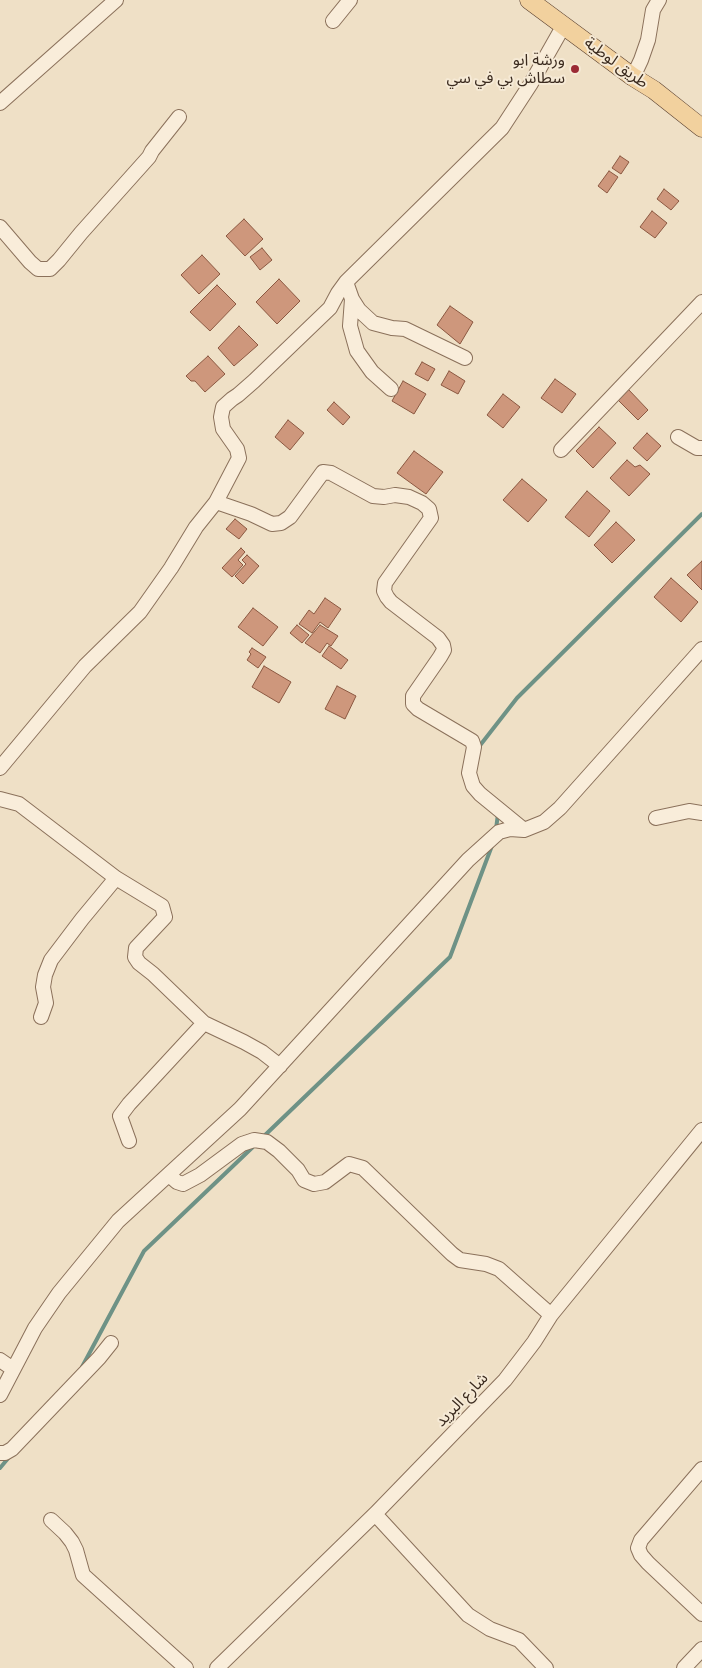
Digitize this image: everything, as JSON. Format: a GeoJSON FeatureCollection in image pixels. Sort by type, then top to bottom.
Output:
{"type":"FeatureCollection","features":[{"type":"Feature","properties":{"kind":"main road","name":"طريق لوطية"},"geometry":{"type":"LineString","coordinates":[[529,0],[654,90],[702,128]]}},
{"type":"Feature","properties":{"kind":"street"},"geometry":{"type":"LineString","coordinates":[[0,103],[116,0]]}},
{"type":"Feature","properties":{"kind":"street"},"geometry":{"type":"LineString","coordinates":[[333,21],[350,0]]}},
{"type":"Feature","properties":{"kind":"street"},"geometry":{"type":"LineString","coordinates":[[632,76],[642,60],[648,40],[653,10],[659,0]]}},
{"type":"Feature","properties":{"kind":"street"},"geometry":{"type":"LineString","coordinates":[[0,768],[85,666],[140,612],[171,568],[196,527],[216,502],[239,458],[237,449],[223,429],[221,417],[223,407],[254,381],[330,308],[346,282],[502,128],[530,85],[564,25]]}},
{"type":"Feature","properties":{"kind":"street"},"geometry":{"type":"LineString","coordinates":[[0,227],[38,269],[50,269],[149,157],[179,117]]}},
{"type":"Feature","properties":{"kind":"street"},"geometry":{"type":"LineString","coordinates":[[346,282],[352,299],[359,310],[373,323],[405,329],[465,358]]}},
{"type":"Feature","properties":{"kind":"street"},"geometry":{"type":"LineString","coordinates":[[352,299],[350,326],[357,350],[372,372],[391,389]]}},
{"type":"Feature","properties":{"kind":"street"},"geometry":{"type":"LineString","coordinates":[[561,450],[702,302]]}},
{"type":"Feature","properties":{"kind":"street"},"geometry":{"type":"LineString","coordinates":[[678,437],[697,448],[702,448]]}},
{"type":"Feature","properties":{"kind":"street"},"geometry":{"type":"LineString","coordinates":[[216,502],[251,514],[272,524],[281,523],[290,517],[324,472],[331,473],[373,496],[395,495],[409,497],[422,503],[429,509],[431,518],[385,584],[384,591],[391,602],[438,638],[443,645],[444,650],[440,657],[413,696],[413,704],[418,709],[472,741],[474,747],[469,773],[473,786],[524,830]]}},
{"type":"Feature","properties":{"kind":"street"},"geometry":{"type":"LineString","coordinates":[[0,1395],[34,1328],[64,1286],[118,1221],[240,1109],[468,860],[500,832],[510,829],[524,830],[544,822],[560,808],[702,649]]}},
{"type":"Feature","properties":{"kind":"street"},"geometry":{"type":"LineString","coordinates":[[0,800],[11,800],[19,804],[116,878],[162,906],[165,911],[165,917],[136,948],[135,957],[139,963],[204,1023],[262,1052],[280,1066]]}},
{"type":"Feature","properties":{"kind":"street"},"geometry":{"type":"LineString","coordinates":[[656,818],[688,811],[702,813]]}},
{"type":"Feature","properties":{"kind":"street"},"geometry":{"type":"LineString","coordinates":[[41,1018],[46,1003],[43,987],[45,975],[51,960],[116,878]]}},
{"type":"Feature","properties":{"kind":"street"},"geometry":{"type":"LineString","coordinates":[[129,1141],[120,1116],[204,1023]]}},
{"type":"Feature","properties":{"kind":"street","name":"شارع البريد"},"geometry":{"type":"LineString","coordinates":[[217,1668],[375,1514],[505,1380],[534,1342],[551,1315],[702,1130]]}},
{"type":"Feature","properties":{"kind":"street"},"geometry":{"type":"LineString","coordinates":[[169,1175],[176,1182],[183,1184],[200,1175],[242,1144],[254,1140],[266,1142],[279,1151],[298,1170],[304,1180],[314,1184],[325,1182],[349,1164],[363,1168],[452,1254],[460,1260],[486,1264],[499,1269],[551,1315]]}},
{"type":"Feature","properties":{"kind":"street"},"geometry":{"type":"LineString","coordinates":[[0,1453],[5,1453],[12,1449],[111,1343]]}},
{"type":"Feature","properties":{"kind":"street"},"geometry":{"type":"LineString","coordinates":[[0,1360],[13,1369]]}},
{"type":"Feature","properties":{"kind":"street"},"geometry":{"type":"LineString","coordinates":[[702,1469],[641,1540],[638,1548],[648,1563],[702,1614]]}},
{"type":"Feature","properties":{"kind":"street"},"geometry":{"type":"LineString","coordinates":[[375,1514],[468,1615],[490,1629],[519,1640],[546,1668]]}},
{"type":"Feature","properties":{"kind":"street"},"geometry":{"type":"LineString","coordinates":[[51,1520],[72,1542],[83,1575],[87,1580],[186,1668]]}},
{"type":"Feature","properties":{"kind":"street"},"geometry":{"type":"LineString","coordinates":[[684,1668],[702,1649]]}},
{"type":"Feature","properties":{"kind":"building"},"geometry":{"type":"Polygon","coordinates":[[[620,156],[629,162],[621,174],[612,168],[620,156]]]}},
{"type":"Feature","properties":{"kind":"building"},"geometry":{"type":"Polygon","coordinates":[[[609,171],[618,177],[607,193],[598,186],[609,171]]]}},
{"type":"Feature","properties":{"kind":"building"},"geometry":{"type":"Polygon","coordinates":[[[664,189],[679,201],[671,210],[657,199],[664,189]]]}},
{"type":"Feature","properties":{"kind":"building"},"geometry":{"type":"Polygon","coordinates":[[[652,211],[667,223],[655,238],[640,227],[652,211]]]}},
{"type":"Feature","properties":{"kind":"building"},"geometry":{"type":"Polygon","coordinates":[[[244,219],[263,239],[245,256],[226,236],[244,219]]]}},
{"type":"Feature","properties":{"kind":"building"},"geometry":{"type":"Polygon","coordinates":[[[262,248],[272,260],[260,270],[250,257],[262,248]]]}},
{"type":"Feature","properties":{"kind":"building"},"geometry":{"type":"Polygon","coordinates":[[[202,255],[220,274],[199,294],[181,275],[202,255]]]}},
{"type":"Feature","properties":{"kind":"building"},"geometry":{"type":"Polygon","coordinates":[[[279,279],[300,301],[277,324],[256,302],[279,279]]]}},
{"type":"Feature","properties":{"kind":"building"},"geometry":{"type":"Polygon","coordinates":[[[217,285],[236,304],[210,331],[190,312],[217,285]]]}},
{"type":"Feature","properties":{"kind":"building"},"geometry":{"type":"Polygon","coordinates":[[[450,306],[473,322],[460,344],[437,325],[450,306]]]}},
{"type":"Feature","properties":{"kind":"building"},"geometry":{"type":"Polygon","coordinates":[[[239,326],[258,345],[234,366],[218,348],[239,326]]]}},
{"type":"Feature","properties":{"kind":"building"},"geometry":{"type":"Polygon","coordinates":[[[208,356],[225,374],[205,392],[195,381],[191,381],[186,376],[208,356]]]}},
{"type":"Feature","properties":{"kind":"building"},"geometry":{"type":"Polygon","coordinates":[[[422,362],[435,369],[428,381],[415,374],[422,362]]]}},
{"type":"Feature","properties":{"kind":"building"},"geometry":{"type":"Polygon","coordinates":[[[449,371],[465,381],[458,394],[441,385],[449,371]]]}},
{"type":"Feature","properties":{"kind":"building"},"geometry":{"type":"Polygon","coordinates":[[[555,379],[576,394],[562,413],[541,398],[555,379]]]}},
{"type":"Feature","properties":{"kind":"building"},"geometry":{"type":"Polygon","coordinates":[[[403,381],[426,394],[414,414],[392,401],[403,381]]]}},
{"type":"Feature","properties":{"kind":"building"},"geometry":{"type":"Polygon","coordinates":[[[628,389],[648,410],[638,420],[617,399],[628,389]]]}},
{"type":"Feature","properties":{"kind":"building"},"geometry":{"type":"Polygon","coordinates":[[[503,394],[520,407],[503,428],[487,415],[503,394]]]}},
{"type":"Feature","properties":{"kind":"building"},"geometry":{"type":"Polygon","coordinates":[[[334,402],[350,417],[343,425],[327,410],[334,402]]]}},
{"type":"Feature","properties":{"kind":"building"},"geometry":{"type":"Polygon","coordinates":[[[288,420],[304,433],[290,450],[275,437],[288,420]]]}},
{"type":"Feature","properties":{"kind":"building"},"geometry":{"type":"Polygon","coordinates":[[[599,427],[616,443],[593,468],[576,451],[599,427]]]}},
{"type":"Feature","properties":{"kind":"building"},"geometry":{"type":"Polygon","coordinates":[[[647,433],[661,446],[647,461],[633,448],[647,433]]]}},
{"type":"Feature","properties":{"kind":"building"},"geometry":{"type":"Polygon","coordinates":[[[414,451],[443,472],[426,494],[397,473],[414,451]]]}},
{"type":"Feature","properties":{"kind":"building"},"geometry":{"type":"Polygon","coordinates":[[[627,460],[635,467],[640,465],[650,474],[629,496],[610,478],[627,460]]]}},
{"type":"Feature","properties":{"kind":"building"},"geometry":{"type":"Polygon","coordinates":[[[522,479],[547,500],[528,522],[503,500],[522,479]]]}},
{"type":"Feature","properties":{"kind":"building"},"geometry":{"type":"Polygon","coordinates":[[[587,491],[610,511],[589,537],[565,517],[587,491]]]}},
{"type":"Feature","properties":{"kind":"building"},"geometry":{"type":"Polygon","coordinates":[[[235,519],[247,529],[239,539],[226,529],[235,519]]]}},
{"type":"Feature","properties":{"kind":"building"},"geometry":{"type":"Polygon","coordinates":[[[616,522],[635,540],[612,563],[594,545],[616,522]]]}},
{"type":"Feature","properties":{"kind":"building"},"geometry":{"type":"Polygon","coordinates":[[[241,548],[245,552],[238,560],[243,565],[232,577],[222,568],[241,548]]]}},
{"type":"Feature","properties":{"kind":"building"},"geometry":{"type":"Polygon","coordinates":[[[247,555],[259,566],[243,584],[235,576],[246,564],[242,560],[247,555]]]}},
{"type":"Feature","properties":{"kind":"building"},"geometry":{"type":"Polygon","coordinates":[[[702,561],[702,590],[687,575],[702,561]]]}},
{"type":"Feature","properties":{"kind":"building"},"geometry":{"type":"Polygon","coordinates":[[[671,578],[698,602],[681,622],[654,597],[671,578]]]}},
{"type":"Feature","properties":{"kind":"building"},"geometry":{"type":"Polygon","coordinates":[[[325,598],[341,609],[328,628],[320,622],[312,633],[299,624],[309,610],[314,614],[325,598]]]}},
{"type":"Feature","properties":{"kind":"building"},"geometry":{"type":"Polygon","coordinates":[[[253,608],[278,627],[263,646],[238,627],[253,608]]]}},
{"type":"Feature","properties":{"kind":"building"},"geometry":{"type":"Polygon","coordinates":[[[297,625],[309,635],[302,643],[290,633],[297,625]]]}},
{"type":"Feature","properties":{"kind":"building"},"geometry":{"type":"Polygon","coordinates":[[[320,625],[338,636],[331,646],[327,643],[320,653],[305,643],[320,625]]]}},
{"type":"Feature","properties":{"kind":"building"},"geometry":{"type":"Polygon","coordinates":[[[329,646],[348,660],[341,669],[322,656],[329,646]]]}},
{"type":"Feature","properties":{"kind":"building"},"geometry":{"type":"Polygon","coordinates":[[[252,648],[266,657],[258,668],[247,660],[252,648]]]}},
{"type":"Feature","properties":{"kind":"building"},"geometry":{"type":"Polygon","coordinates":[[[264,666],[291,682],[279,703],[252,687],[264,666]]]}},
{"type":"Feature","properties":{"kind":"building"},"geometry":{"type":"Polygon","coordinates":[[[337,686],[356,696],[345,719],[325,709],[337,686]]]}},
{"type":"Feature","properties":{"kind":"waterway"},"geometry":{"type":"LineString","coordinates":[[478,748],[517,698],[702,514]]}},
{"type":"Feature","properties":{"kind":"waterway"},"geometry":{"type":"LineString","coordinates":[[496,829],[498,814]]}},
{"type":"Feature","properties":{"kind":"waterway"},"geometry":{"type":"LineString","coordinates":[[262,1138],[450,957],[493,843]]}},
{"type":"Feature","properties":{"kind":"waterway"},"geometry":{"type":"LineString","coordinates":[[82,1367],[144,1251],[255,1145]]}},
{"type":"Feature","properties":{"kind":"waterway"},"geometry":{"type":"LineString","coordinates":[[0,1468],[10,1456]]}},
{"type":"Feature","properties":{"kind":"place","name":"ورشة ابو سطاش بي في سي"},"geometry":{"type":"Point","coordinates":[575,69]}}]}
